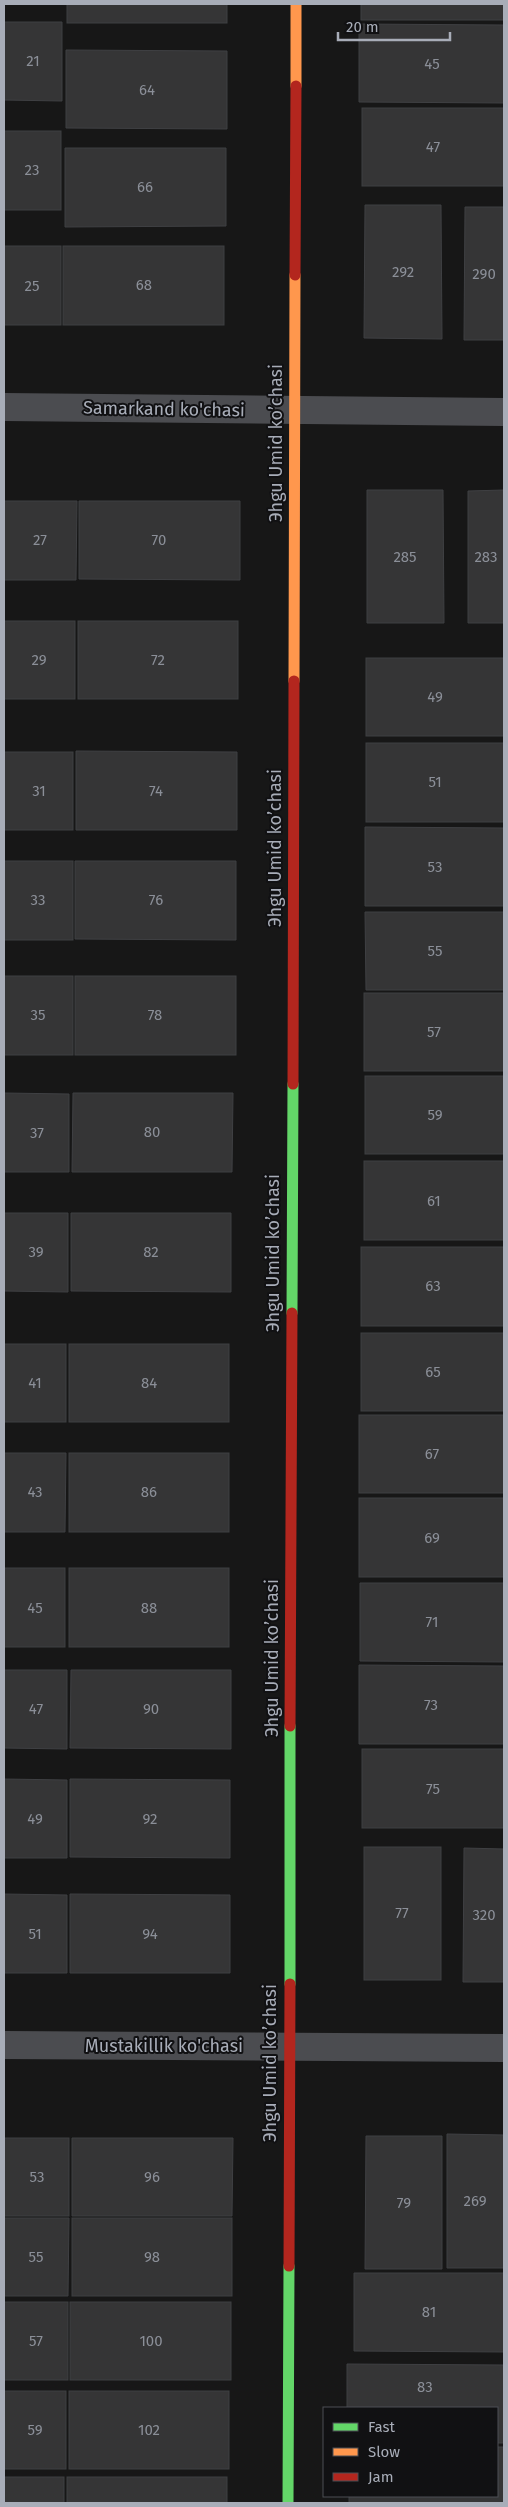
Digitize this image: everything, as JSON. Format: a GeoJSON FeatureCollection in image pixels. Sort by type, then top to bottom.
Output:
{"type":"FeatureCollection","features":[{"type":"Feature","properties":{"kind":"street","name":"Эhgu Umid ko’chasi"},"geometry":{"type":"LineString","coordinates":[[288,2503],[296,4]]}},
{"type":"Feature","properties":{"kind":"street","name":"Samarkand ko'chasi"},"geometry":{"type":"LineString","coordinates":[[4,407],[504,412]]}},
{"type":"Feature","properties":{"kind":"street","name":"Mustakillik ko'chasi"},"geometry":{"type":"LineString","coordinates":[[4,2045],[504,2048]]}},
{"type":"Feature","properties":{"kind":"building"},"geometry":{"type":"Polygon","coordinates":[[[67,4],[227,4],[227,23],[67,23],[67,4]]]}},
{"type":"Feature","properties":{"kind":"building"},"geometry":{"type":"Polygon","coordinates":[[[361,4],[504,4],[504,20],[361,20],[361,4]]]}},
{"type":"Feature","properties":{"kind":"building"},"geometry":{"type":"Polygon","coordinates":[[[4,22],[62,22],[62,101],[4,100],[4,22]]]}},
{"type":"Feature","properties":{"kind":"building"},"geometry":{"type":"Polygon","coordinates":[[[359,24],[504,25],[504,103],[359,102],[359,24]]]}},
{"type":"Feature","properties":{"kind":"building"},"geometry":{"type":"Polygon","coordinates":[[[66,50],[227,51],[227,129],[66,128],[66,50]]]}},
{"type":"Feature","properties":{"kind":"building"},"geometry":{"type":"Polygon","coordinates":[[[362,108],[504,108],[504,186],[362,186],[362,108]]]}},
{"type":"Feature","properties":{"kind":"building"},"geometry":{"type":"Polygon","coordinates":[[[4,131],[61,131],[61,210],[4,210],[4,131]]]}},
{"type":"Feature","properties":{"kind":"building"},"geometry":{"type":"Polygon","coordinates":[[[65,148],[226,148],[226,226],[65,227],[65,148]]]}},
{"type":"Feature","properties":{"kind":"building"},"geometry":{"type":"Polygon","coordinates":[[[365,205],[441,205],[442,339],[364,338],[365,205]]]}},
{"type":"Feature","properties":{"kind":"building"},"geometry":{"type":"Polygon","coordinates":[[[465,207],[504,207],[504,340],[464,340],[465,207]]]}},
{"type":"Feature","properties":{"kind":"building"},"geometry":{"type":"Polygon","coordinates":[[[4,246],[61,246],[61,325],[4,325],[4,246]]]}},
{"type":"Feature","properties":{"kind":"building"},"geometry":{"type":"Polygon","coordinates":[[[63,246],[224,246],[224,325],[63,325],[63,246]]]}},
{"type":"Feature","properties":{"kind":"building"},"geometry":{"type":"Polygon","coordinates":[[[367,490],[443,490],[444,623],[367,623],[367,490]]]}},
{"type":"Feature","properties":{"kind":"building"},"geometry":{"type":"Polygon","coordinates":[[[504,490],[504,623],[468,623],[468,491],[504,490]]]}},
{"type":"Feature","properties":{"kind":"building"},"geometry":{"type":"Polygon","coordinates":[[[4,501],[77,501],[76,580],[4,580],[4,501]]]}},
{"type":"Feature","properties":{"kind":"building"},"geometry":{"type":"Polygon","coordinates":[[[79,501],[240,501],[240,580],[79,579],[79,501]]]}},
{"type":"Feature","properties":{"kind":"building"},"geometry":{"type":"Polygon","coordinates":[[[4,621],[75,621],[75,699],[4,699],[4,621]]]}},
{"type":"Feature","properties":{"kind":"building"},"geometry":{"type":"Polygon","coordinates":[[[78,621],[238,621],[238,699],[78,699],[78,621]]]}},
{"type":"Feature","properties":{"kind":"building"},"geometry":{"type":"Polygon","coordinates":[[[366,658],[504,658],[504,736],[366,736],[366,658]]]}},
{"type":"Feature","properties":{"kind":"building"},"geometry":{"type":"Polygon","coordinates":[[[366,743],[504,743],[504,822],[366,822],[366,743]]]}},
{"type":"Feature","properties":{"kind":"building"},"geometry":{"type":"Polygon","coordinates":[[[76,751],[237,752],[237,830],[76,830],[76,751]]]}},
{"type":"Feature","properties":{"kind":"building"},"geometry":{"type":"Polygon","coordinates":[[[4,752],[73,752],[73,830],[4,830],[4,752]]]}},
{"type":"Feature","properties":{"kind":"building"},"geometry":{"type":"Polygon","coordinates":[[[365,827],[504,828],[504,906],[365,906],[365,827]]]}},
{"type":"Feature","properties":{"kind":"building"},"geometry":{"type":"Polygon","coordinates":[[[4,861],[73,861],[73,940],[4,940],[4,861]]]}},
{"type":"Feature","properties":{"kind":"building"},"geometry":{"type":"Polygon","coordinates":[[[75,861],[236,861],[236,940],[75,939],[75,861]]]}},
{"type":"Feature","properties":{"kind":"building"},"geometry":{"type":"Polygon","coordinates":[[[365,912],[504,912],[504,990],[366,990],[365,912]]]}},
{"type":"Feature","properties":{"kind":"building"},"geometry":{"type":"Polygon","coordinates":[[[4,976],[73,976],[73,1055],[4,1055],[4,976]]]}},
{"type":"Feature","properties":{"kind":"building"},"geometry":{"type":"Polygon","coordinates":[[[75,976],[236,976],[236,1055],[75,1055],[75,976]]]}},
{"type":"Feature","properties":{"kind":"building"},"geometry":{"type":"Polygon","coordinates":[[[364,993],[504,993],[504,1071],[364,1071],[364,993]]]}},
{"type":"Feature","properties":{"kind":"building"},"geometry":{"type":"Polygon","coordinates":[[[365,1076],[504,1076],[504,1154],[365,1154],[365,1076]]]}},
{"type":"Feature","properties":{"kind":"building"},"geometry":{"type":"Polygon","coordinates":[[[4,1093],[69,1094],[69,1172],[4,1172],[4,1093]]]}},
{"type":"Feature","properties":{"kind":"building"},"geometry":{"type":"Polygon","coordinates":[[[73,1093],[233,1093],[232,1172],[72,1172],[73,1093]]]}},
{"type":"Feature","properties":{"kind":"building"},"geometry":{"type":"Polygon","coordinates":[[[364,1161],[504,1161],[504,1240],[364,1240],[364,1161]]]}},
{"type":"Feature","properties":{"kind":"building"},"geometry":{"type":"Polygon","coordinates":[[[4,1213],[68,1213],[68,1292],[4,1291],[4,1213]]]}},
{"type":"Feature","properties":{"kind":"building"},"geometry":{"type":"Polygon","coordinates":[[[71,1213],[231,1213],[231,1292],[71,1291],[71,1213]]]}},
{"type":"Feature","properties":{"kind":"building"},"geometry":{"type":"Polygon","coordinates":[[[361,1247],[504,1247],[504,1326],[361,1326],[361,1247]]]}},
{"type":"Feature","properties":{"kind":"building"},"geometry":{"type":"Polygon","coordinates":[[[361,1333],[504,1333],[504,1411],[361,1411],[361,1333]]]}},
{"type":"Feature","properties":{"kind":"building"},"geometry":{"type":"Polygon","coordinates":[[[4,1344],[66,1344],[66,1422],[4,1422],[4,1344]]]}},
{"type":"Feature","properties":{"kind":"building"},"geometry":{"type":"Polygon","coordinates":[[[69,1344],[229,1344],[229,1422],[69,1422],[69,1344]]]}},
{"type":"Feature","properties":{"kind":"building"},"geometry":{"type":"Polygon","coordinates":[[[359,1415],[504,1415],[504,1493],[359,1493],[359,1415]]]}},
{"type":"Feature","properties":{"kind":"building"},"geometry":{"type":"Polygon","coordinates":[[[4,1453],[66,1453],[65,1532],[4,1532],[4,1453]]]}},
{"type":"Feature","properties":{"kind":"building"},"geometry":{"type":"Polygon","coordinates":[[[69,1453],[229,1453],[229,1532],[69,1532],[69,1453]]]}},
{"type":"Feature","properties":{"kind":"building"},"geometry":{"type":"Polygon","coordinates":[[[359,1498],[504,1498],[504,1577],[359,1577],[359,1498]]]}},
{"type":"Feature","properties":{"kind":"building"},"geometry":{"type":"Polygon","coordinates":[[[4,1568],[65,1568],[65,1647],[4,1647],[4,1568]]]}},
{"type":"Feature","properties":{"kind":"building"},"geometry":{"type":"Polygon","coordinates":[[[69,1568],[229,1568],[229,1647],[69,1647],[69,1568]]]}},
{"type":"Feature","properties":{"kind":"building"},"geometry":{"type":"Polygon","coordinates":[[[360,1583],[504,1583],[504,1662],[360,1661],[360,1583]]]}},
{"type":"Feature","properties":{"kind":"building"},"geometry":{"type":"Polygon","coordinates":[[[359,1665],[504,1666],[504,1744],[359,1744],[359,1665]]]}},
{"type":"Feature","properties":{"kind":"building"},"geometry":{"type":"Polygon","coordinates":[[[4,1670],[67,1670],[67,1749],[4,1748],[4,1670]]]}},
{"type":"Feature","properties":{"kind":"building"},"geometry":{"type":"Polygon","coordinates":[[[71,1670],[231,1670],[231,1749],[70,1748],[71,1670]]]}},
{"type":"Feature","properties":{"kind":"building"},"geometry":{"type":"Polygon","coordinates":[[[362,1749],[504,1749],[504,1828],[362,1828],[362,1749]]]}},
{"type":"Feature","properties":{"kind":"building"},"geometry":{"type":"Polygon","coordinates":[[[4,1779],[67,1780],[67,1858],[4,1858],[4,1779]]]}},
{"type":"Feature","properties":{"kind":"building"},"geometry":{"type":"Polygon","coordinates":[[[70,1779],[230,1780],[230,1858],[70,1857],[70,1779]]]}},
{"type":"Feature","properties":{"kind":"building"},"geometry":{"type":"Polygon","coordinates":[[[364,1847],[441,1847],[441,1980],[364,1980],[364,1847]]]}},
{"type":"Feature","properties":{"kind":"building"},"geometry":{"type":"Polygon","coordinates":[[[464,1848],[504,1849],[504,1982],[463,1982],[464,1848]]]}},
{"type":"Feature","properties":{"kind":"building"},"geometry":{"type":"Polygon","coordinates":[[[4,1894],[67,1895],[67,1973],[4,1973],[4,1894]]]}},
{"type":"Feature","properties":{"kind":"building"},"geometry":{"type":"Polygon","coordinates":[[[70,1894],[230,1895],[230,1973],[70,1973],[70,1894]]]}},
{"type":"Feature","properties":{"kind":"building"},"geometry":{"type":"Polygon","coordinates":[[[447,2134],[504,2135],[504,2268],[447,2268],[447,2134]]]}},
{"type":"Feature","properties":{"kind":"building"},"geometry":{"type":"Polygon","coordinates":[[[366,2136],[442,2136],[442,2269],[365,2269],[366,2136]]]}},
{"type":"Feature","properties":{"kind":"building"},"geometry":{"type":"Polygon","coordinates":[[[4,2138],[69,2138],[69,2216],[4,2216],[4,2138]]]}},
{"type":"Feature","properties":{"kind":"building"},"geometry":{"type":"Polygon","coordinates":[[[72,2138],[233,2138],[232,2216],[72,2216],[72,2138]]]}},
{"type":"Feature","properties":{"kind":"building"},"geometry":{"type":"Polygon","coordinates":[[[4,2218],[69,2218],[68,2296],[4,2296],[4,2218]]]}},
{"type":"Feature","properties":{"kind":"building"},"geometry":{"type":"Polygon","coordinates":[[[72,2218],[232,2218],[232,2296],[72,2296],[72,2218]]]}},
{"type":"Feature","properties":{"kind":"building"},"geometry":{"type":"Polygon","coordinates":[[[354,2273],[504,2273],[504,2352],[354,2351],[354,2273]]]}},
{"type":"Feature","properties":{"kind":"building"},"geometry":{"type":"Polygon","coordinates":[[[4,2302],[68,2302],[68,2380],[4,2380],[4,2302]]]}},
{"type":"Feature","properties":{"kind":"building"},"geometry":{"type":"Polygon","coordinates":[[[70,2302],[231,2302],[231,2380],[70,2380],[70,2302]]]}},
{"type":"Feature","properties":{"kind":"building"},"geometry":{"type":"Polygon","coordinates":[[[347,2364],[504,2365],[504,2443],[498,2443],[498,2407],[347,2407],[347,2364]]]}},
{"type":"Feature","properties":{"kind":"building"},"geometry":{"type":"Polygon","coordinates":[[[4,2391],[66,2391],[66,2469],[4,2469],[4,2391]]]}},
{"type":"Feature","properties":{"kind":"building"},"geometry":{"type":"Polygon","coordinates":[[[69,2391],[229,2391],[229,2469],[69,2469],[69,2391]]]}},
{"type":"Feature","properties":{"kind":"building"},"geometry":{"type":"Polygon","coordinates":[[[498,2447],[504,2447],[504,2503],[349,2503],[349,2497],[498,2497],[498,2447]]]}},
{"type":"Feature","properties":{"kind":"building"},"geometry":{"type":"Polygon","coordinates":[[[4,2477],[64,2477],[64,2503],[4,2503],[4,2477]]]}},
{"type":"Feature","properties":{"kind":"building"},"geometry":{"type":"Polygon","coordinates":[[[67,2477],[227,2477],[227,2503],[67,2503],[67,2477]]]}},
{"type":"Feature","properties":{"kind":"traffic: fast"},"geometry":{"type":"LineString","coordinates":[[292,1313],[293,1084]]}},
{"type":"Feature","properties":{"kind":"traffic: fast"},"geometry":{"type":"LineString","coordinates":[[290,1726],[290,1984]]}},
{"type":"Feature","properties":{"kind":"traffic: fast"},"geometry":{"type":"LineString","coordinates":[[288,2503],[289,2266]]}},
{"type":"Feature","properties":{"kind":"traffic: slow"},"geometry":{"type":"LineString","coordinates":[[296,4],[296,86]]}},
{"type":"Feature","properties":{"kind":"traffic: slow"},"geometry":{"type":"LineString","coordinates":[[294,681],[295,275]]}},
{"type":"Feature","properties":{"kind":"traffic: jam"},"geometry":{"type":"LineString","coordinates":[[295,275],[296,86]]}},
{"type":"Feature","properties":{"kind":"traffic: jam"},"geometry":{"type":"LineString","coordinates":[[293,1084],[294,681]]}},
{"type":"Feature","properties":{"kind":"traffic: jam"},"geometry":{"type":"LineString","coordinates":[[290,1726],[292,1313]]}},
{"type":"Feature","properties":{"kind":"traffic: jam"},"geometry":{"type":"LineString","coordinates":[[289,2266],[290,1984]]}}]}
